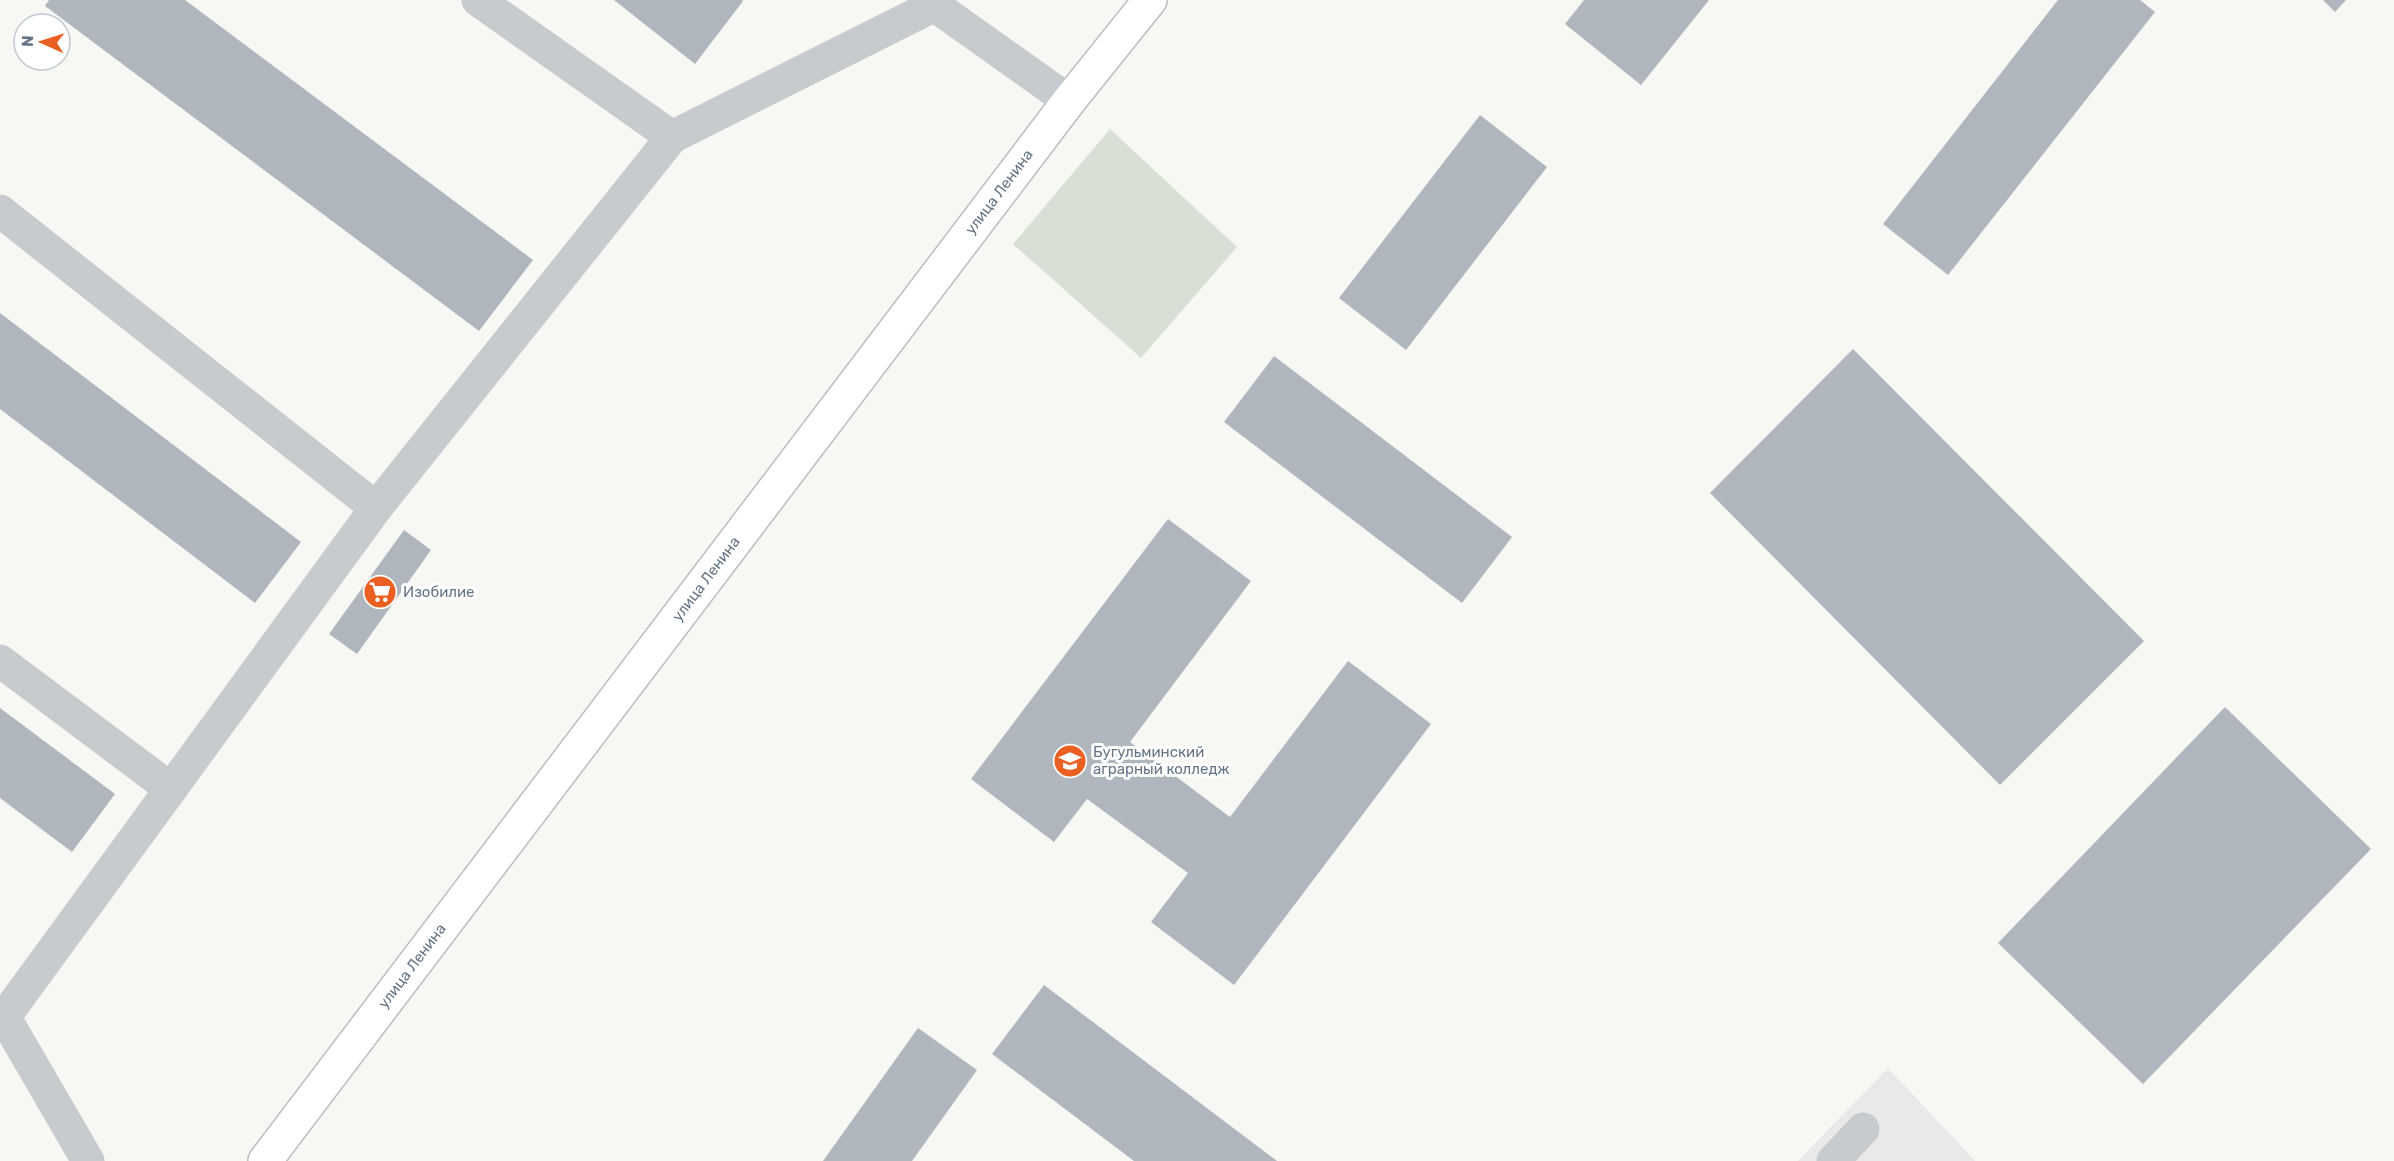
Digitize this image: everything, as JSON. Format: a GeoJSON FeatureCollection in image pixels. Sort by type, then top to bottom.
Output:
{"type":"FeatureCollection","features":[{"type":"Feature","properties":{"kind":"main road","name":"улица Ленина"},"geometry":{"type":"LineString","coordinates":[[265,1161],[1069,101],[1150,0]]}},
{"type":"Feature","properties":{"kind":"street"},"geometry":{"type":"LineString","coordinates":[[478,0],[672,137]]}},
{"type":"Feature","properties":{"kind":"street"},"geometry":{"type":"LineString","coordinates":[[88,1161],[2,1018],[376,508],[672,137],[931,3],[1069,101]]}},
{"type":"Feature","properties":{"kind":"street"},"geometry":{"type":"LineString","coordinates":[[0,211],[376,508]]}},
{"type":"Feature","properties":{"kind":"street"},"geometry":{"type":"LineString","coordinates":[[0,661],[171,789]]}},
{"type":"Feature","properties":{"kind":"street"},"geometry":{"type":"LineString","coordinates":[[1833,1161],[1863,1130]]}},
{"type":"Feature","properties":{"kind":"shaded area"},"geometry":{"type":"Polygon","coordinates":[[[1110,129],[1237,247],[1141,358],[1013,244],[1110,129]]]}},
{"type":"Feature","properties":{"kind":"shaded area"},"geometry":{"type":"Polygon","coordinates":[[[1888,1068],[1975,1161],[1798,1161],[1888,1068]]]}},
{"type":"Feature","properties":{"kind":"building"},"geometry":{"type":"Polygon","coordinates":[[[49,0],[185,0],[533,260],[479,331],[72,26],[72,12],[53,12],[45,6],[49,0]]]}},
{"type":"Feature","properties":{"kind":"building"},"geometry":{"type":"Polygon","coordinates":[[[614,0],[742,0],[743,1],[695,64],[614,0]]]}},
{"type":"Feature","properties":{"kind":"building"},"geometry":{"type":"Polygon","coordinates":[[[1584,0],[1709,0],[1641,85],[1565,24],[1584,0]]]}},
{"type":"Feature","properties":{"kind":"building"},"geometry":{"type":"Polygon","coordinates":[[[2058,0],[2140,0],[2155,12],[1948,275],[1883,224],[2058,0]]]}},
{"type":"Feature","properties":{"kind":"building"},"geometry":{"type":"Polygon","coordinates":[[[2323,0],[2346,0],[2335,12],[2323,0]]]}},
{"type":"Feature","properties":{"kind":"building"},"geometry":{"type":"Polygon","coordinates":[[[1480,115],[1547,167],[1406,350],[1339,298],[1480,115]]]}},
{"type":"Feature","properties":{"kind":"building"},"geometry":{"type":"Polygon","coordinates":[[[0,313],[301,542],[255,603],[0,409],[0,313]]]}},
{"type":"Feature","properties":{"kind":"building"},"geometry":{"type":"Polygon","coordinates":[[[1853,349],[2144,641],[2000,785],[1710,493],[1853,349]]]}},
{"type":"Feature","properties":{"kind":"building"},"geometry":{"type":"Polygon","coordinates":[[[1274,356],[1512,537],[1462,603],[1224,422],[1274,356]]]}},
{"type":"Feature","properties":{"kind":"building","name":"Бугульминский аграрный колледж"},"geometry":{"type":"Polygon","coordinates":[[[1168,519],[1251,581],[1130,742],[1230,817],[1348,661],[1431,724],[1234,985],[1151,922],[1188,873],[1087,799],[1054,842],[971,779],[1168,519]]]}},
{"type":"Feature","properties":{"kind":"building","name":"Изобилие"},"geometry":{"type":"Polygon","coordinates":[[[404,530],[431,550],[357,654],[329,634],[404,530]]]}},
{"type":"Feature","properties":{"kind":"building"},"geometry":{"type":"Polygon","coordinates":[[[2225,707],[2371,849],[2143,1084],[1998,943],[2225,707]]]}},
{"type":"Feature","properties":{"kind":"building"},"geometry":{"type":"Polygon","coordinates":[[[0,708],[115,794],[72,852],[0,798],[0,708]]]}},
{"type":"Feature","properties":{"kind":"building"},"geometry":{"type":"Polygon","coordinates":[[[1044,985],[1277,1161],[1134,1161],[992,1054],[1044,985]]]}},
{"type":"Feature","properties":{"kind":"building"},"geometry":{"type":"Polygon","coordinates":[[[918,1028],[977,1070],[912,1161],[823,1161],[918,1028]]]}},
{"type":"Feature","properties":{"kind":"place","name":"Изобилие"},"geometry":{"type":"Point","coordinates":[380,592]}},
{"type":"Feature","properties":{"kind":"place","name":"Бугульминский аграрный колледж"},"geometry":{"type":"Point","coordinates":[1070,761]}}]}
